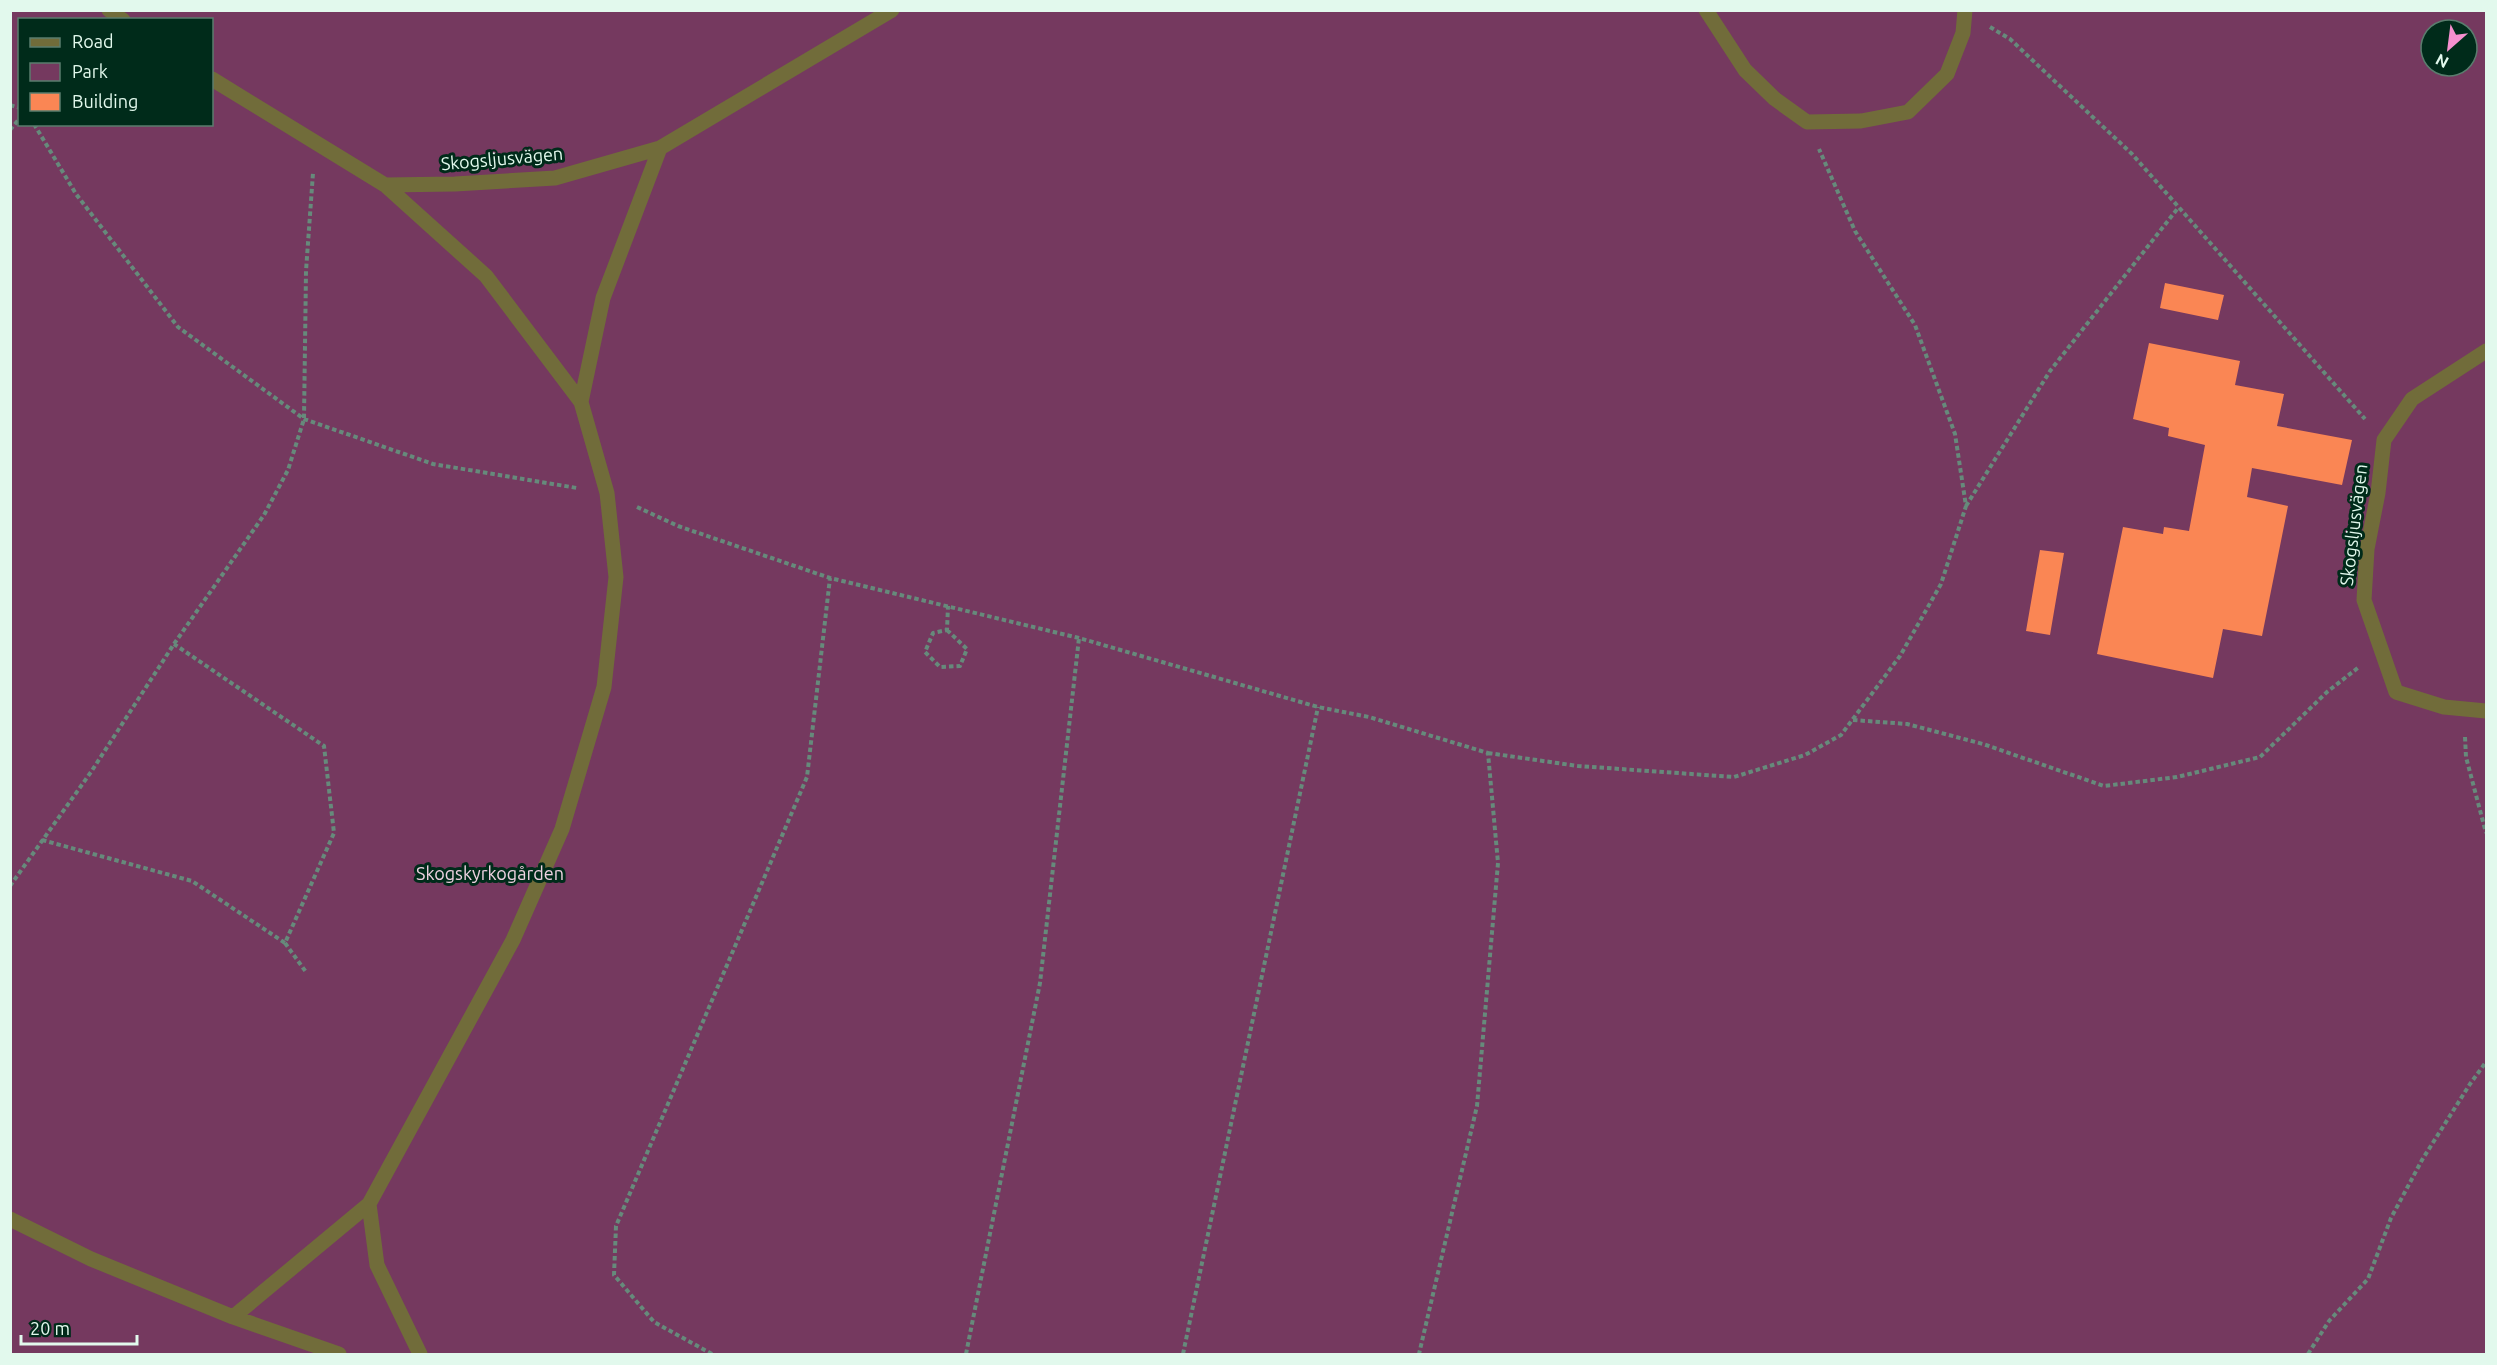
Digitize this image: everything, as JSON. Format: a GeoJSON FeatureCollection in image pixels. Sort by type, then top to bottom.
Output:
{"type":"FeatureCollection","features":[{"type":"Feature","properties":{"kind":"street","name":"Skogsljusvägen"},"geometry":{"type":"LineString","coordinates":[[385,185],[455,184],[555,178],[660,148],[892,10]]}},
{"type":"Feature","properties":{"kind":"street"},"geometry":{"type":"LineString","coordinates":[[1706,10],[1745,70],[1775,99],[1807,122],[1861,121],[1908,112],[1947,74],[1963,33],[1965,12]]}},
{"type":"Feature","properties":{"kind":"street"},"geometry":{"type":"LineString","coordinates":[[213,80],[385,185],[486,276],[582,402],[607,493],[616,577],[604,687],[562,830],[513,940],[369,1204],[232,1317]]}},
{"type":"Feature","properties":{"kind":"street"},"geometry":{"type":"LineString","coordinates":[[582,402],[603,298],[660,148]]}},
{"type":"Feature","properties":{"kind":"street","name":"Skogsljusvägen"},"geometry":{"type":"LineString","coordinates":[[2487,351],[2412,399],[2384,440],[2378,493],[2367,549],[2364,600],[2396,692],[2444,707],[2487,711]]}},
{"type":"Feature","properties":{"kind":"street"},"geometry":{"type":"LineString","coordinates":[[369,1204],[377,1265],[420,1354]]}},
{"type":"Feature","properties":{"kind":"street"},"geometry":{"type":"LineString","coordinates":[[10,1219],[91,1259],[232,1317],[339,1354]]}},
{"type":"Feature","properties":{"kind":"path"},"geometry":{"type":"LineString","coordinates":[[1965,12],[2010,39],[2132,153],[2384,440]]}},
{"type":"Feature","properties":{"kind":"path"},"geometry":{"type":"LineString","coordinates":[[1807,122],[1855,231],[1915,325],[1955,434],[1966,506]]}},
{"type":"Feature","properties":{"kind":"path"},"geometry":{"type":"LineString","coordinates":[[35,126],[76,194],[178,327],[304,419],[434,464],[607,493],[678,526],[830,578],[1078,638],[1318,707],[1368,717],[1488,753],[1578,765],[1734,777],[1805,755],[1841,735],[1900,656],[1941,584],[1966,506],[2050,371],[2178,208]]}},
{"type":"Feature","properties":{"kind":"path"},"geometry":{"type":"LineString","coordinates":[[10,886],[91,772],[174,644],[264,515],[288,470],[304,419],[306,271],[316,142]]}},
{"type":"Feature","properties":{"kind":"path"},"geometry":{"type":"LineString","coordinates":[[711,1354],[654,1322],[614,1275],[616,1226],[807,777],[830,578]]}},
{"type":"Feature","properties":{"kind":"path"},"geometry":{"type":"LineString","coordinates":[[947,630],[948,606]]}},
{"type":"Feature","properties":{"kind":"path"},"geometry":{"type":"LineString","coordinates":[[947,630],[968,649],[960,666],[940,667],[925,652],[933,633],[947,630]]}},
{"type":"Feature","properties":{"kind":"path"},"geometry":{"type":"LineString","coordinates":[[966,1354],[1040,983],[1078,638]]}},
{"type":"Feature","properties":{"kind":"path"},"geometry":{"type":"LineString","coordinates":[[174,644],[324,746],[334,833],[285,943]]}},
{"type":"Feature","properties":{"kind":"path"},"geometry":{"type":"LineString","coordinates":[[1852,720],[1918,727],[1983,744],[2104,786],[2177,777],[2260,757],[2327,692],[2381,650]]}},
{"type":"Feature","properties":{"kind":"path"},"geometry":{"type":"LineString","coordinates":[[1183,1354],[1318,707]]}},
{"type":"Feature","properties":{"kind":"path"},"geometry":{"type":"LineString","coordinates":[[2464,709],[2466,757],[2487,833]]}},
{"type":"Feature","properties":{"kind":"path"},"geometry":{"type":"LineString","coordinates":[[1419,1354],[1477,1106],[1498,863],[1488,753]]}},
{"type":"Feature","properties":{"kind":"path"},"geometry":{"type":"LineString","coordinates":[[42,840],[192,881],[285,943],[306,972]]}},
{"type":"Feature","properties":{"kind":"path"},"geometry":{"type":"LineString","coordinates":[[2308,1354],[2329,1321],[2368,1279],[2391,1218],[2422,1160],[2470,1084],[2487,1062]]}},
{"type":"Feature","properties":{"kind":"green space","name":"Skogskyrkogården"},"geometry":{"type":"Polygon","coordinates":[[[10,11],[2486,11],[2486,1354],[11,1354],[10,11]]]}},
{"type":"Feature","properties":{"kind":"building"},"geometry":{"type":"Polygon","coordinates":[[[2165,283],[2224,295],[2218,320],[2160,308],[2165,283]]]}},
{"type":"Feature","properties":{"kind":"building"},"geometry":{"type":"Polygon","coordinates":[[[2149,343],[2240,361],[2235,385],[2284,394],[2277,426],[2352,440],[2342,485],[2252,468],[2247,497],[2288,506],[2262,636],[2223,629],[2213,678],[2097,654],[2123,527],[2163,534],[2164,527],[2189,531],[2205,445],[2168,436],[2169,428],[2133,419],[2149,343]]]}},
{"type":"Feature","properties":{"kind":"building"},"geometry":{"type":"Polygon","coordinates":[[[2040,550],[2064,553],[2050,635],[2026,631],[2040,550]]]}}]}
